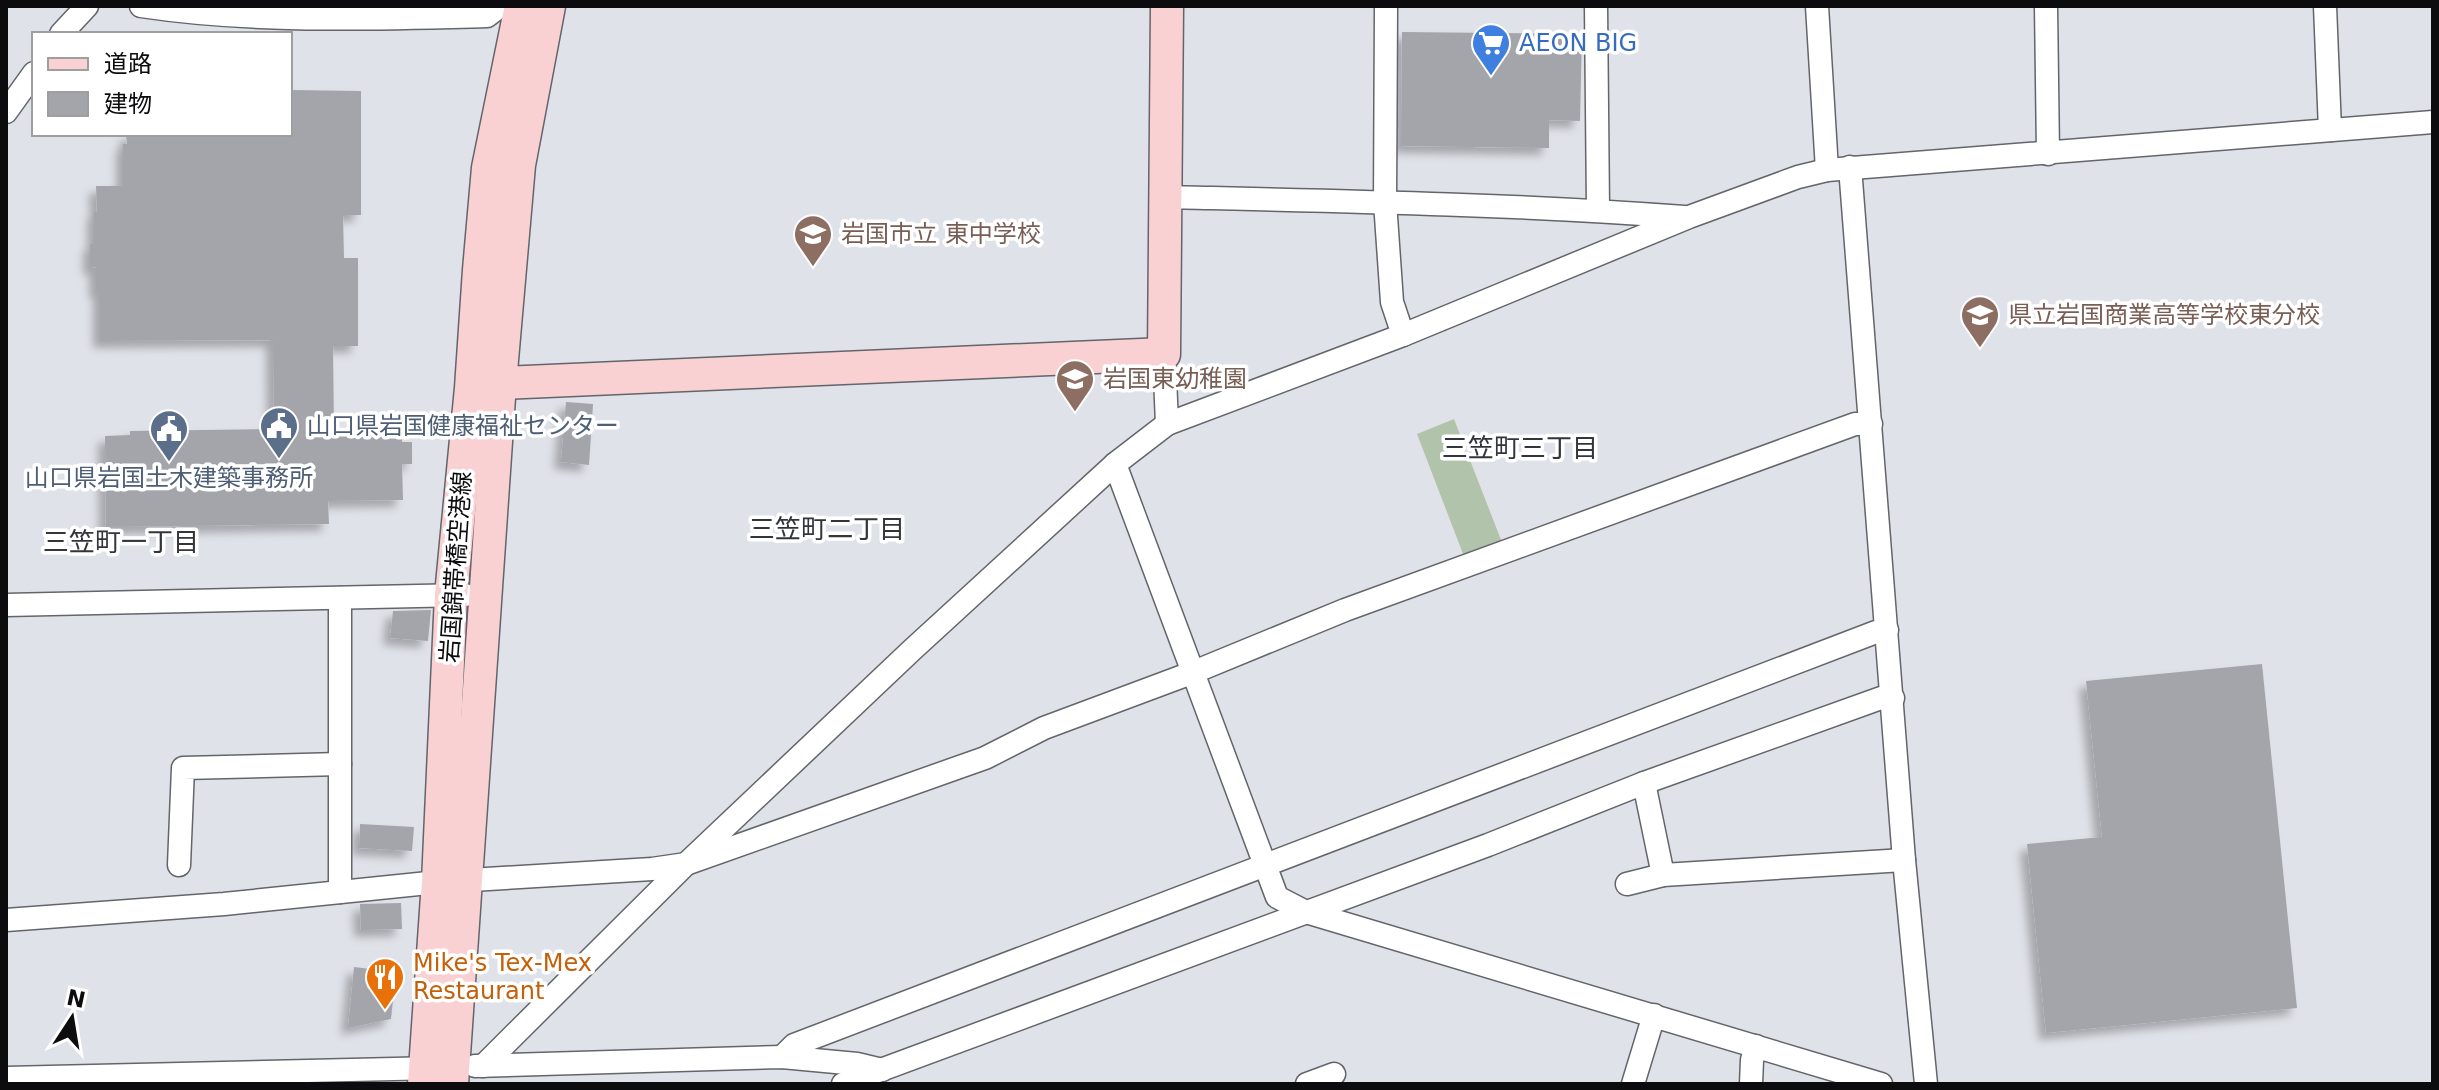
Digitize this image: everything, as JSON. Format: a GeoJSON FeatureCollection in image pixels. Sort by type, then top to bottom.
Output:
{"type":"FeatureCollection","features":[{"type":"Feature","properties":{"kind":"main road","name":"岩国錦帯橋空港線"},"geometry":{"type":"LineString","coordinates":[[452,882],[487,595],[488,168],[521,6]]}},
{"type":"Feature","properties":{"kind":"main road","name":"岩国錦帯橋空港線"},"geometry":{"type":"LineString","coordinates":[[444,1077],[452,882],[451,595],[519,165],[549,6]]}},
{"type":"Feature","properties":{"kind":"main road"},"geometry":{"type":"LineString","coordinates":[[486,386],[1164,354],[1167,6]]}},
{"type":"Feature","properties":{"kind":"street"},"geometry":{"type":"LineString","coordinates":[[63,32],[87,6]]}},
{"type":"Feature","properties":{"kind":"street"},"geometry":{"type":"LineString","coordinates":[[146,6],[254,16],[333,18],[487,16],[500,6]]}},
{"type":"Feature","properties":{"kind":"street"},"geometry":{"type":"LineString","coordinates":[[1386,6],[1385,202],[1392,302],[1403,335]]}},
{"type":"Feature","properties":{"kind":"street"},"geometry":{"type":"LineString","coordinates":[[1596,6],[1598,210]]}},
{"type":"Feature","properties":{"kind":"street"},"geometry":{"type":"LineString","coordinates":[[1817,6],[1827,170]]}},
{"type":"Feature","properties":{"kind":"street"},"geometry":{"type":"LineString","coordinates":[[2046,6],[2048,154]]}},
{"type":"Feature","properties":{"kind":"street"},"geometry":{"type":"LineString","coordinates":[[2325,6],[2330,130]]}},
{"type":"Feature","properties":{"kind":"street"},"geometry":{"type":"LineString","coordinates":[[6,112],[32,76]]}},
{"type":"Feature","properties":{"kind":"street"},"geometry":{"type":"LineString","coordinates":[[444,1077],[686,864],[1115,464],[1167,424],[1403,335],[1689,217],[1798,177],[1827,170],[2433,122]]}},
{"type":"Feature","properties":{"kind":"street"},"geometry":{"type":"LineString","coordinates":[[1850,167],[1904,860],[1926,1084]]}},
{"type":"Feature","properties":{"kind":"street"},"geometry":{"type":"LineString","coordinates":[[1165,197],[1598,210],[1689,217]]}},
{"type":"Feature","properties":{"kind":"street"},"geometry":{"type":"LineString","coordinates":[[1164,354],[1167,424]]}},
{"type":"Feature","properties":{"kind":"street"},"geometry":{"type":"LineString","coordinates":[[6,920],[686,864],[985,758],[1044,728],[1375,599],[1855,424],[1871,424]]}},
{"type":"Feature","properties":{"kind":"street"},"geometry":{"type":"LineString","coordinates":[[1115,464],[1277,897],[1306,912],[1881,1084]]}},
{"type":"Feature","properties":{"kind":"street"},"geometry":{"type":"LineString","coordinates":[[6,605],[487,595]]}},
{"type":"Feature","properties":{"kind":"street"},"geometry":{"type":"LineString","coordinates":[[340,598],[340,892]]}},
{"type":"Feature","properties":{"kind":"street"},"geometry":{"type":"LineString","coordinates":[[782,1057],[794,1045],[1887,630]]}},
{"type":"Feature","properties":{"kind":"street"},"geometry":{"type":"LineString","coordinates":[[843,1084],[1488,845],[1644,783],[1881,698],[1893,698]]}},
{"type":"Feature","properties":{"kind":"street"},"geometry":{"type":"LineString","coordinates":[[179,865],[183,768],[340,764]]}},
{"type":"Feature","properties":{"kind":"street"},"geometry":{"type":"LineString","coordinates":[[1644,783],[1663,875]]}},
{"type":"Feature","properties":{"kind":"street"},"geometry":{"type":"LineString","coordinates":[[1627,884],[1663,875],[1904,860]]}},
{"type":"Feature","properties":{"kind":"street"},"geometry":{"type":"LineString","coordinates":[[1633,1084],[1654,1015]]}},
{"type":"Feature","properties":{"kind":"street"},"geometry":{"type":"LineString","coordinates":[[1751,1084],[1756,1046]]}},
{"type":"Feature","properties":{"kind":"street"},"geometry":{"type":"LineString","coordinates":[[6,1078],[444,1077],[782,1057],[857,1064],[882,1070]]}},
{"type":"Feature","properties":{"kind":"street"},"geometry":{"type":"LineString","coordinates":[[1307,1084],[1334,1074]]}},
{"type":"Feature","properties":{"kind":"green space"},"geometry":{"type":"Polygon","coordinates":[[[1454,419],[1503,545],[1465,559],[1417,434],[1454,419]]]}},
{"type":"Feature","properties":{"kind":"building","name":"AEON BIG"},"geometry":{"type":"Polygon","coordinates":[[[1402,32],[1582,34],[1580,121],[1549,120],[1549,148],[1401,146],[1402,32]]]}},
{"type":"Feature","properties":{"kind":"building"},"geometry":{"type":"Polygon","coordinates":[[[292,90],[361,91],[361,215],[343,215],[344,258],[358,258],[358,346],[333,346],[334,429],[402,428],[402,442],[412,442],[412,464],[402,464],[403,500],[328,501],[329,524],[106,527],[105,436],[130,435],[130,431],[274,429],[273,340],[100,341],[100,291],[96,291],[96,267],[90,268],[94,212],[97,212],[96,186],[123,186],[123,144],[127,144],[126,136],[292,136],[292,90]]]}},
{"type":"Feature","properties":{"kind":"building"},"geometry":{"type":"Polygon","coordinates":[[[566,402],[593,404],[589,465],[561,462],[566,402]]]}},
{"type":"Feature","properties":{"kind":"building"},"geometry":{"type":"Polygon","coordinates":[[[431,610],[428,641],[390,638],[393,611],[431,610]]]}},
{"type":"Feature","properties":{"kind":"building"},"geometry":{"type":"Polygon","coordinates":[[[2262,664],[2297,1008],[2046,1033],[2027,844],[2102,837],[2086,681],[2262,664]]]}},
{"type":"Feature","properties":{"kind":"building"},"geometry":{"type":"Polygon","coordinates":[[[360,824],[414,827],[412,851],[359,848],[360,824]]]}},
{"type":"Feature","properties":{"kind":"building"},"geometry":{"type":"Polygon","coordinates":[[[401,903],[402,929],[361,930],[360,904],[401,903]]]}},
{"type":"Feature","properties":{"kind":"building"},"geometry":{"type":"Polygon","coordinates":[[[354,967],[396,972],[391,1019],[348,1028],[354,967]]]}},
{"type":"Feature","properties":{"kind":"place","name":"AEON BIG"},"geometry":{"type":"Point","coordinates":[1491,77]}},
{"type":"Feature","properties":{"kind":"place","name":"岩国市立 東中学校"},"geometry":{"type":"Point","coordinates":[813,268]}},
{"type":"Feature","properties":{"kind":"place","name":"県立岩国商業高等学校東分校"},"geometry":{"type":"Point","coordinates":[1980,349]}},
{"type":"Feature","properties":{"kind":"place","name":"岩国東幼稚園"},"geometry":{"type":"Point","coordinates":[1075,413]}},
{"type":"Feature","properties":{"kind":"place","name":"山口県岩国健康福祉センター"},"geometry":{"type":"Point","coordinates":[279,460]}},
{"type":"Feature","properties":{"kind":"place","name":"山口県岩国土木建築事務所"},"geometry":{"type":"Point","coordinates":[169,463]}},
{"type":"Feature","properties":{"kind":"place","name":"Mike's Tex-Mex Restaurant"},"geometry":{"type":"Point","coordinates":[385,1011]}},
{"type":"Feature","properties":{"kind":"district","name":"三笠町三丁目"},"geometry":{"type":"Point","coordinates":[1520,448]}},
{"type":"Feature","properties":{"kind":"district","name":"三笠町二丁目"},"geometry":{"type":"Point","coordinates":[827,529]}},
{"type":"Feature","properties":{"kind":"district","name":"三笠町一丁目"},"geometry":{"type":"Point","coordinates":[121,542]}}]}
